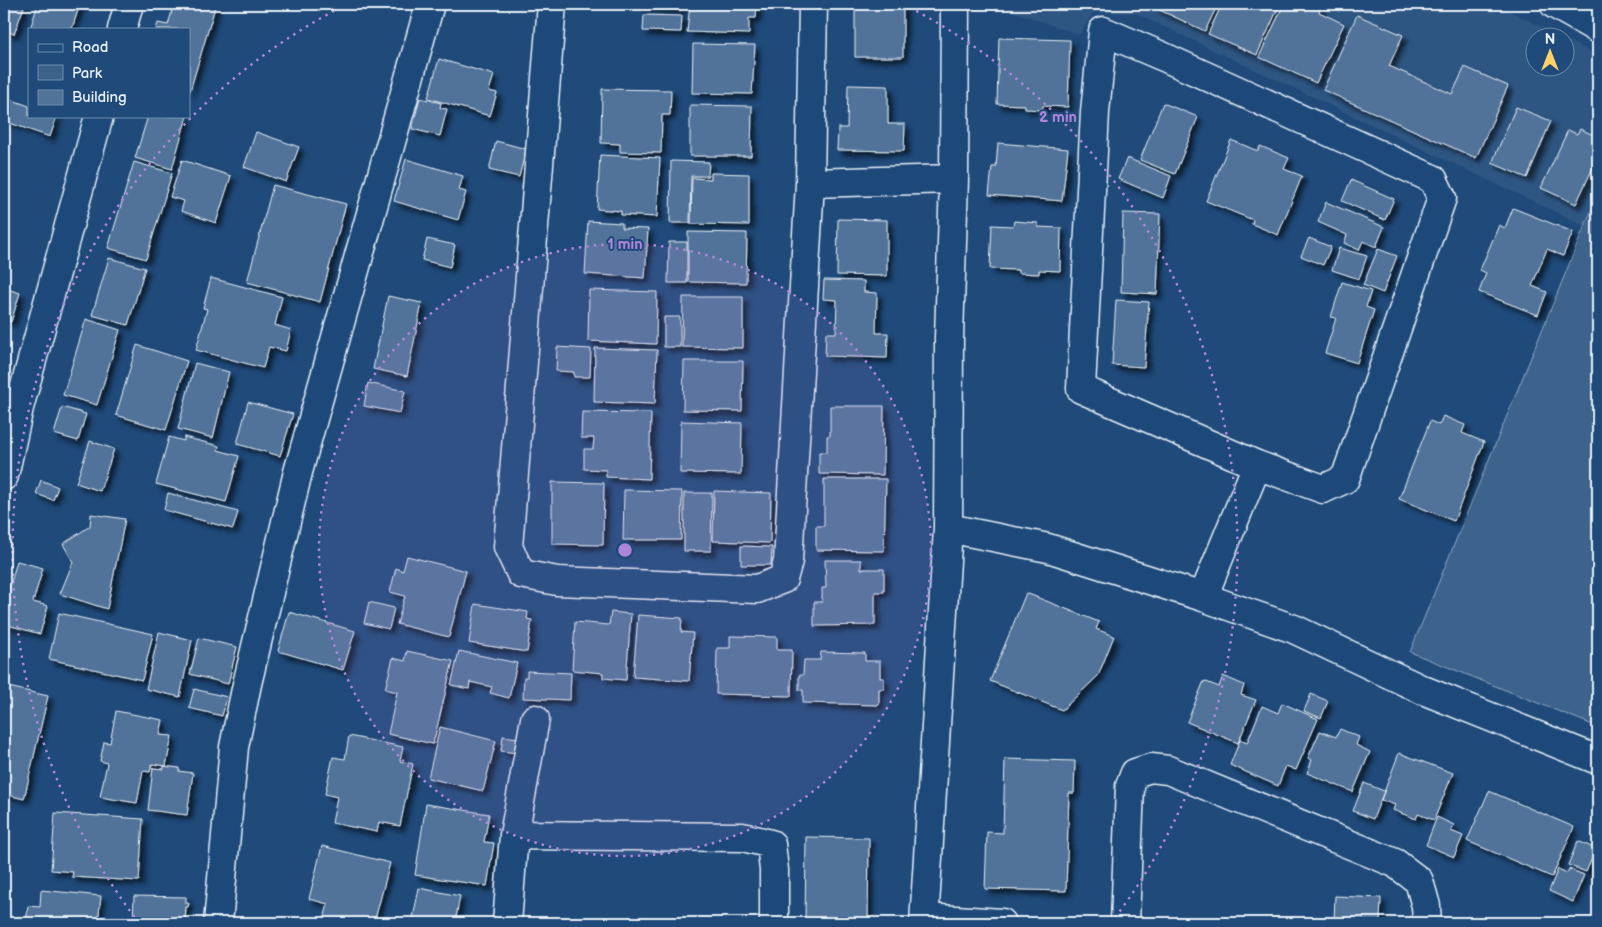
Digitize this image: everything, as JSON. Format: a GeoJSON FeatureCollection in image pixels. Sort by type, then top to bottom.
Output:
{"type":"FeatureCollection","features":[{"type":"Feature","properties":{"kind":"main road"},"geometry":{"type":"LineString","coordinates":[[122,28],[129,4]]}},
{"type":"Feature","properties":{"kind":"main road"},"geometry":{"type":"LineString","coordinates":[[218,923],[234,747],[247,684],[298,472],[430,4]]}},
{"type":"Feature","properties":{"kind":"main road"},"geometry":{"type":"LineString","coordinates":[[552,4],[508,547],[521,574],[557,581],[757,589],[783,579],[788,561],[810,183],[813,4]]}},
{"type":"Feature","properties":{"kind":"main road"},"geometry":{"type":"LineString","coordinates":[[955,4],[954,179],[949,338],[948,528],[924,920],[1002,923]]}},
{"type":"Feature","properties":{"kind":"main road"},"geometry":{"type":"LineString","coordinates":[[1554,4],[1598,29]]}},
{"type":"Feature","properties":{"kind":"main road"},"geometry":{"type":"LineString","coordinates":[[1103,31],[1433,179],[1442,198],[1345,479],[1323,489],[1257,465],[1081,389],[1095,112],[1103,31]]}},
{"type":"Feature","properties":{"kind":"main road"},"geometry":{"type":"LineString","coordinates":[[4,476],[12,406],[98,118]]}},
{"type":"Feature","properties":{"kind":"main road"},"geometry":{"type":"LineString","coordinates":[[810,183],[954,179]]}},
{"type":"Feature","properties":{"kind":"main road"},"geometry":{"type":"LineString","coordinates":[[1203,597],[1257,465]]}},
{"type":"Feature","properties":{"kind":"main road"},"geometry":{"type":"LineString","coordinates":[[948,528],[1048,548],[1203,597],[1294,629],[1423,690],[1598,760]]}},
{"type":"Feature","properties":{"kind":"main road"},"geometry":{"type":"LineString","coordinates":[[507,923],[514,835],[535,719]]}},
{"type":"Feature","properties":{"kind":"main road"},"geometry":{"type":"LineString","coordinates":[[1125,923],[1130,786],[1135,773],[1151,768],[1168,770],[1395,863],[1419,881],[1426,906],[1426,923]]}},
{"type":"Feature","properties":{"kind":"main road"},"geometry":{"type":"LineString","coordinates":[[514,835],[743,837],[771,844],[774,870],[774,923]]}},
{"type":"Feature","properties":{"kind":"shaded area"},"geometry":{"type":"Polygon","coordinates":[[[993,4],[1495,4],[1544,28],[1524,28],[1524,78],[1574,78],[1574,44],[1598,56],[1598,194],[1585,226],[1135,13],[1093,13],[1079,35],[993,4]]]}},
{"type":"Feature","properties":{"kind":"green space"},"geometry":{"type":"Polygon","coordinates":[[[1598,194],[1598,727],[1410,652],[1598,194]]]}},
{"type":"Feature","properties":{"kind":"building"},"geometry":{"type":"Polygon","coordinates":[[[4,4],[25,4],[14,34],[4,30],[4,4]]]}},
{"type":"Feature","properties":{"kind":"building"},"geometry":{"type":"Polygon","coordinates":[[[38,4],[80,4],[72,28],[30,28],[38,4]]]}},
{"type":"Feature","properties":{"kind":"building"},"geometry":{"type":"Polygon","coordinates":[[[174,4],[216,4],[190,91],[190,28],[156,28],[158,23],[168,25],[174,4]]]}},
{"type":"Feature","properties":{"kind":"building"},"geometry":{"type":"Polygon","coordinates":[[[640,4],[681,4],[681,10],[640,7],[640,4]]]}},
{"type":"Feature","properties":{"kind":"building"},"geometry":{"type":"Polygon","coordinates":[[[690,4],[757,4],[756,18],[749,18],[749,34],[687,32],[690,4]]]}},
{"type":"Feature","properties":{"kind":"building"},"geometry":{"type":"Polygon","coordinates":[[[855,4],[903,4],[903,57],[855,57],[855,4]]]}},
{"type":"Feature","properties":{"kind":"building"},"geometry":{"type":"Polygon","coordinates":[[[1158,4],[1218,4],[1205,31],[1155,8],[1158,4]]]}},
{"type":"Feature","properties":{"kind":"building"},"geometry":{"type":"Polygon","coordinates":[[[1222,4],[1280,4],[1257,55],[1208,34],[1222,4]]]}},
{"type":"Feature","properties":{"kind":"building"},"geometry":{"type":"Polygon","coordinates":[[[1284,4],[1320,4],[1322,5],[1319,12],[1344,24],[1316,83],[1259,57],[1284,4]]]}},
{"type":"Feature","properties":{"kind":"building"},"geometry":{"type":"Polygon","coordinates":[[[644,15],[682,16],[681,32],[643,31],[644,15]]]}},
{"type":"Feature","properties":{"kind":"building"},"geometry":{"type":"Polygon","coordinates":[[[1357,15],[1403,35],[1389,66],[1452,94],[1465,67],[1508,86],[1476,158],[1323,90],[1357,15]]]}},
{"type":"Feature","properties":{"kind":"building"},"geometry":{"type":"Polygon","coordinates":[[[999,38],[1070,40],[1068,107],[1043,106],[1042,110],[1025,109],[1025,105],[997,104],[999,38]]]}},
{"type":"Feature","properties":{"kind":"building"},"geometry":{"type":"Polygon","coordinates":[[[693,44],[755,45],[752,94],[692,93],[693,44]]]}},
{"type":"Feature","properties":{"kind":"building"},"geometry":{"type":"Polygon","coordinates":[[[439,59],[494,75],[489,91],[497,93],[490,116],[428,98],[439,59]]]}},
{"type":"Feature","properties":{"kind":"building"},"geometry":{"type":"Polygon","coordinates":[[[848,85],[888,86],[888,124],[905,124],[904,151],[837,150],[838,128],[847,128],[848,85]]]}},
{"type":"Feature","properties":{"kind":"building"},"geometry":{"type":"Polygon","coordinates":[[[602,89],[671,90],[670,115],[662,115],[661,153],[620,152],[620,144],[601,143],[602,89]]]}},
{"type":"Feature","properties":{"kind":"building"},"geometry":{"type":"Polygon","coordinates":[[[4,97],[28,106],[28,118],[56,118],[50,137],[4,121],[4,97]]]}},
{"type":"Feature","properties":{"kind":"building"},"geometry":{"type":"Polygon","coordinates":[[[420,98],[441,103],[440,108],[447,109],[440,136],[412,129],[420,98]]]}},
{"type":"Feature","properties":{"kind":"building"},"geometry":{"type":"Polygon","coordinates":[[[1163,103],[1198,117],[1175,174],[1140,160],[1163,103]]]}},
{"type":"Feature","properties":{"kind":"building"},"geometry":{"type":"Polygon","coordinates":[[[690,105],[752,106],[751,156],[690,156],[690,105]]]}},
{"type":"Feature","properties":{"kind":"building"},"geometry":{"type":"Polygon","coordinates":[[[1516,107],[1551,121],[1527,178],[1492,163],[1516,107]]]}},
{"type":"Feature","properties":{"kind":"building"},"geometry":{"type":"Polygon","coordinates":[[[147,118],[186,118],[172,169],[135,158],[147,118]]]}},
{"type":"Feature","properties":{"kind":"building"},"geometry":{"type":"Polygon","coordinates":[[[1580,129],[1598,137],[1594,144],[1598,146],[1598,157],[1576,204],[1541,188],[1568,130],[1577,134],[1580,129]]]}},
{"type":"Feature","properties":{"kind":"building"},"geometry":{"type":"Polygon","coordinates":[[[256,132],[299,147],[286,182],[244,167],[256,132]]]}},
{"type":"Feature","properties":{"kind":"building"},"geometry":{"type":"Polygon","coordinates":[[[1231,140],[1258,151],[1260,146],[1289,158],[1284,169],[1302,176],[1278,235],[1252,224],[1253,220],[1206,201],[1231,140]]]}},
{"type":"Feature","properties":{"kind":"building"},"geometry":{"type":"Polygon","coordinates":[[[496,141],[526,149],[519,177],[489,170],[496,141]]]}},
{"type":"Feature","properties":{"kind":"building"},"geometry":{"type":"Polygon","coordinates":[[[998,143],[1068,149],[1062,201],[989,195],[992,167],[996,167],[998,143]]]}},
{"type":"Feature","properties":{"kind":"building"},"geometry":{"type":"Polygon","coordinates":[[[600,155],[660,158],[657,217],[621,215],[621,211],[597,209],[600,155]]]}},
{"type":"Feature","properties":{"kind":"building"},"geometry":{"type":"Polygon","coordinates":[[[1127,158],[1171,176],[1163,198],[1118,179],[1127,158]]]}},
{"type":"Feature","properties":{"kind":"building"},"geometry":{"type":"Polygon","coordinates":[[[406,159],[463,176],[459,190],[466,192],[458,220],[394,201],[406,159]]]}},
{"type":"Feature","properties":{"kind":"building"},"geometry":{"type":"Polygon","coordinates":[[[182,160],[231,176],[216,223],[181,211],[184,201],[170,197],[182,160]]]}},
{"type":"Feature","properties":{"kind":"building"},"geometry":{"type":"Polygon","coordinates":[[[671,161],[709,162],[708,176],[691,176],[690,223],[670,223],[671,161]]]}},
{"type":"Feature","properties":{"kind":"building"},"geometry":{"type":"Polygon","coordinates":[[[134,162],[172,173],[146,259],[108,248],[134,162]]]}},
{"type":"Feature","properties":{"kind":"building"},"geometry":{"type":"Polygon","coordinates":[[[711,173],[749,174],[749,225],[691,224],[692,178],[711,179],[711,173]]]}},
{"type":"Feature","properties":{"kind":"building"},"geometry":{"type":"Polygon","coordinates":[[[1351,180],[1394,199],[1385,220],[1342,201],[1351,180]]]}},
{"type":"Feature","properties":{"kind":"building"},"geometry":{"type":"Polygon","coordinates":[[[273,185],[346,204],[320,302],[247,282],[273,185]]]}},
{"type":"Feature","properties":{"kind":"building"},"geometry":{"type":"Polygon","coordinates":[[[1326,202],[1384,227],[1376,247],[1363,241],[1359,250],[1344,243],[1347,235],[1318,222],[1326,202]]]}},
{"type":"Feature","properties":{"kind":"building"},"geometry":{"type":"Polygon","coordinates":[[[1513,208],[1573,232],[1563,256],[1547,249],[1532,286],[1547,292],[1538,315],[1479,292],[1486,273],[1480,270],[1499,225],[1505,228],[1513,208]]]}},
{"type":"Feature","properties":{"kind":"building"},"geometry":{"type":"Polygon","coordinates":[[[1123,213],[1160,214],[1157,294],[1121,292],[1123,213]]]}},
{"type":"Feature","properties":{"kind":"building"},"geometry":{"type":"Polygon","coordinates":[[[838,219],[887,220],[887,276],[837,275],[838,219]]]}},
{"type":"Feature","properties":{"kind":"building"},"geometry":{"type":"Polygon","coordinates":[[[588,221],[622,223],[622,228],[648,229],[645,278],[585,274],[588,221]]]}},
{"type":"Feature","properties":{"kind":"building"},"geometry":{"type":"Polygon","coordinates":[[[1014,221],[1038,223],[1038,227],[1061,228],[1060,271],[1039,270],[1039,274],[1018,273],[1018,270],[990,269],[992,225],[1013,226],[1014,221]]]}},
{"type":"Feature","properties":{"kind":"building"},"geometry":{"type":"Polygon","coordinates":[[[688,232],[747,233],[746,283],[688,282],[688,232]]]}},
{"type":"Feature","properties":{"kind":"building"},"geometry":{"type":"Polygon","coordinates":[[[1309,238],[1331,247],[1323,265],[1301,256],[1309,238]]]}},
{"type":"Feature","properties":{"kind":"building"},"geometry":{"type":"Polygon","coordinates":[[[427,239],[455,245],[450,267],[422,260],[427,239]]]}},
{"type":"Feature","properties":{"kind":"building"},"geometry":{"type":"Polygon","coordinates":[[[669,242],[687,242],[687,283],[668,283],[669,242]]]}},
{"type":"Feature","properties":{"kind":"building"},"geometry":{"type":"Polygon","coordinates":[[[1339,248],[1367,256],[1359,279],[1332,270],[1339,248]]]}},
{"type":"Feature","properties":{"kind":"building"},"geometry":{"type":"Polygon","coordinates":[[[1378,249],[1397,256],[1383,293],[1363,285],[1378,249]]]}},
{"type":"Feature","properties":{"kind":"building"},"geometry":{"type":"Polygon","coordinates":[[[109,258],[145,268],[128,325],[92,315],[109,258]]]}},
{"type":"Feature","properties":{"kind":"building"},"geometry":{"type":"Polygon","coordinates":[[[211,278],[282,297],[275,325],[291,330],[286,351],[269,347],[263,368],[196,350],[207,309],[203,308],[211,278]]]}},
{"type":"Feature","properties":{"kind":"building"},"geometry":{"type":"Polygon","coordinates":[[[824,280],[864,281],[864,292],[877,293],[876,333],[888,333],[887,358],[825,356],[826,333],[836,333],[837,300],[823,299],[824,280]]]}},
{"type":"Feature","properties":{"kind":"building"},"geometry":{"type":"Polygon","coordinates":[[[1342,282],[1371,291],[1366,307],[1374,310],[1357,363],[1325,353],[1336,318],[1331,317],[1342,282]]]}},
{"type":"Feature","properties":{"kind":"building"},"geometry":{"type":"Polygon","coordinates":[[[4,288],[20,293],[11,322],[4,320],[4,288]]]}},
{"type":"Feature","properties":{"kind":"building"},"geometry":{"type":"Polygon","coordinates":[[[589,290],[657,292],[656,344],[588,341],[589,290]]]}},
{"type":"Feature","properties":{"kind":"building"},"geometry":{"type":"Polygon","coordinates":[[[388,296],[422,303],[407,376],[373,369],[388,296]]]}},
{"type":"Feature","properties":{"kind":"building"},"geometry":{"type":"Polygon","coordinates":[[[683,297],[743,297],[743,348],[682,347],[683,297]]]}},
{"type":"Feature","properties":{"kind":"building"},"geometry":{"type":"Polygon","coordinates":[[[1116,300],[1149,302],[1144,367],[1112,365],[1116,300]]]}},
{"type":"Feature","properties":{"kind":"building"},"geometry":{"type":"Polygon","coordinates":[[[664,317],[680,317],[680,347],[664,347],[664,317]]]}},
{"type":"Feature","properties":{"kind":"building"},"geometry":{"type":"Polygon","coordinates":[[[86,319],[120,330],[97,405],[63,395],[86,319]]]}},
{"type":"Feature","properties":{"kind":"building"},"geometry":{"type":"Polygon","coordinates":[[[137,345],[187,361],[166,430],[116,415],[137,345]]]}},
{"type":"Feature","properties":{"kind":"building"},"geometry":{"type":"Polygon","coordinates":[[[557,347],[591,349],[590,377],[574,377],[574,372],[556,371],[557,347]]]}},
{"type":"Feature","properties":{"kind":"building"},"geometry":{"type":"Polygon","coordinates":[[[595,348],[657,350],[655,404],[594,402],[595,348]]]}},
{"type":"Feature","properties":{"kind":"building"},"geometry":{"type":"Polygon","coordinates":[[[684,361],[743,361],[742,411],[683,410],[684,361]]]}},
{"type":"Feature","properties":{"kind":"building"},"geometry":{"type":"Polygon","coordinates":[[[195,363],[229,372],[213,438],[178,429],[195,363]]]}},
{"type":"Feature","properties":{"kind":"building"},"geometry":{"type":"Polygon","coordinates":[[[368,383],[405,391],[400,413],[364,406],[368,383]]]}},
{"type":"Feature","properties":{"kind":"building"},"geometry":{"type":"Polygon","coordinates":[[[248,402],[293,414],[280,456],[237,444],[248,402]]]}},
{"type":"Feature","properties":{"kind":"building"},"geometry":{"type":"Polygon","coordinates":[[[830,406],[884,406],[883,475],[819,474],[819,452],[827,452],[827,436],[830,436],[830,406]]]}},
{"type":"Feature","properties":{"kind":"building"},"geometry":{"type":"Polygon","coordinates":[[[62,407],[86,414],[78,441],[54,434],[62,407]]]}},
{"type":"Feature","properties":{"kind":"building"},"geometry":{"type":"Polygon","coordinates":[[[582,412],[651,413],[649,479],[606,477],[606,470],[584,469],[584,449],[593,449],[594,438],[581,438],[582,412]]]}},
{"type":"Feature","properties":{"kind":"building"},"geometry":{"type":"Polygon","coordinates":[[[1443,416],[1465,425],[1462,433],[1484,442],[1454,521],[1399,499],[1430,421],[1439,425],[1443,416]]]}},
{"type":"Feature","properties":{"kind":"building"},"geometry":{"type":"Polygon","coordinates":[[[681,421],[742,423],[741,474],[680,473],[681,421]]]}},
{"type":"Feature","properties":{"kind":"building"},"geometry":{"type":"Polygon","coordinates":[[[169,437],[184,441],[184,437],[219,446],[218,450],[239,456],[226,502],[156,484],[169,437]]]}},
{"type":"Feature","properties":{"kind":"building"},"geometry":{"type":"Polygon","coordinates":[[[90,441],[114,449],[100,491],[76,483],[90,441]]]}},
{"type":"Feature","properties":{"kind":"building"},"geometry":{"type":"Polygon","coordinates":[[[824,479],[886,479],[884,551],[816,550],[816,526],[824,526],[824,479]]]}},
{"type":"Feature","properties":{"kind":"building"},"geometry":{"type":"Polygon","coordinates":[[[41,480],[58,487],[53,500],[36,494],[41,480]]]}},
{"type":"Feature","properties":{"kind":"building"},"geometry":{"type":"Polygon","coordinates":[[[552,482],[604,483],[603,545],[552,544],[552,482]]]}},
{"type":"Feature","properties":{"kind":"building"},"geometry":{"type":"Polygon","coordinates":[[[624,490],[682,491],[681,540],[623,540],[624,490]]]}},
{"type":"Feature","properties":{"kind":"building"},"geometry":{"type":"Polygon","coordinates":[[[714,491],[771,493],[770,543],[713,541],[714,491]]]}},
{"type":"Feature","properties":{"kind":"building"},"geometry":{"type":"Polygon","coordinates":[[[168,493],[238,512],[233,529],[164,510],[168,493]]]}},
{"type":"Feature","properties":{"kind":"building"},"geometry":{"type":"Polygon","coordinates":[[[684,493],[712,493],[711,551],[684,551],[684,493]]]}},
{"type":"Feature","properties":{"kind":"building"},"geometry":{"type":"Polygon","coordinates":[[[91,514],[125,519],[107,609],[60,594],[73,562],[63,544],[90,526],[91,514]]]}},
{"type":"Feature","properties":{"kind":"building"},"geometry":{"type":"Polygon","coordinates":[[[741,546],[772,547],[771,565],[741,565],[741,546]]]}},
{"type":"Feature","properties":{"kind":"building"},"geometry":{"type":"Polygon","coordinates":[[[407,556],[466,571],[449,637],[397,624],[405,596],[390,592],[396,568],[403,571],[407,556]]]}},
{"type":"Feature","properties":{"kind":"building"},"geometry":{"type":"Polygon","coordinates":[[[825,560],[861,560],[861,569],[884,569],[884,592],[875,592],[875,625],[814,626],[814,602],[822,602],[822,588],[826,588],[825,560]]]}},
{"type":"Feature","properties":{"kind":"building"},"geometry":{"type":"Polygon","coordinates":[[[17,561],[43,568],[33,602],[48,606],[40,634],[4,624],[4,607],[17,561]]]}},
{"type":"Feature","properties":{"kind":"building"},"geometry":{"type":"Polygon","coordinates":[[[1026,593],[1099,622],[1096,629],[1114,636],[1098,676],[1062,710],[990,681],[1026,593]]]}},
{"type":"Feature","properties":{"kind":"building"},"geometry":{"type":"Polygon","coordinates":[[[369,602],[394,608],[389,629],[364,623],[369,602]]]}},
{"type":"Feature","properties":{"kind":"building"},"geometry":{"type":"Polygon","coordinates":[[[475,604],[528,612],[527,619],[532,620],[527,652],[469,643],[475,604]]]}},
{"type":"Feature","properties":{"kind":"building"},"geometry":{"type":"Polygon","coordinates":[[[289,612],[355,631],[343,670],[278,651],[289,612]]]}},
{"type":"Feature","properties":{"kind":"building"},"geometry":{"type":"Polygon","coordinates":[[[611,612],[631,614],[626,680],[603,678],[603,673],[572,670],[575,622],[609,625],[611,612]]]}},
{"type":"Feature","properties":{"kind":"building"},"geometry":{"type":"Polygon","coordinates":[[[59,613],[153,634],[142,680],[49,659],[59,613]]]}},
{"type":"Feature","properties":{"kind":"building"},"geometry":{"type":"Polygon","coordinates":[[[638,615],[682,618],[681,632],[693,633],[689,681],[633,677],[638,615]]]}},
{"type":"Feature","properties":{"kind":"building"},"geometry":{"type":"Polygon","coordinates":[[[159,632],[192,640],[180,697],[146,689],[159,632]]]}},
{"type":"Feature","properties":{"kind":"building"},"geometry":{"type":"Polygon","coordinates":[[[730,636],[777,637],[777,650],[792,650],[791,696],[716,694],[717,648],[730,648],[730,636]]]}},
{"type":"Feature","properties":{"kind":"building"},"geometry":{"type":"Polygon","coordinates":[[[199,638],[237,647],[228,684],[190,674],[199,638]]]}},
{"type":"Feature","properties":{"kind":"building"},"geometry":{"type":"Polygon","coordinates":[[[407,651],[453,661],[433,744],[388,734],[397,692],[385,689],[393,658],[405,661],[407,651]]]}},
{"type":"Feature","properties":{"kind":"building"},"geometry":{"type":"Polygon","coordinates":[[[459,651],[517,663],[509,698],[490,693],[492,687],[470,682],[469,689],[451,685],[459,651]]]}},
{"type":"Feature","properties":{"kind":"building"},"geometry":{"type":"Polygon","coordinates":[[[821,652],[865,653],[865,661],[880,661],[880,678],[884,678],[884,689],[879,689],[879,705],[803,703],[803,690],[799,690],[799,675],[803,675],[804,660],[820,660],[821,652]]]}},
{"type":"Feature","properties":{"kind":"building"},"geometry":{"type":"Polygon","coordinates":[[[527,671],[571,673],[570,700],[523,698],[524,677],[527,677],[527,671]]]}},
{"type":"Feature","properties":{"kind":"building"},"geometry":{"type":"Polygon","coordinates":[[[1223,676],[1244,685],[1241,695],[1256,700],[1238,743],[1187,722],[1204,681],[1219,687],[1223,676]]]}},
{"type":"Feature","properties":{"kind":"building"},"geometry":{"type":"Polygon","coordinates":[[[4,686],[48,696],[24,799],[4,794],[4,686]]]}},
{"type":"Feature","properties":{"kind":"building"},"geometry":{"type":"Polygon","coordinates":[[[194,689],[227,697],[222,716],[189,708],[194,689]]]}},
{"type":"Feature","properties":{"kind":"building"},"geometry":{"type":"Polygon","coordinates":[[[1311,694],[1328,701],[1321,718],[1304,711],[1311,694]]]}},
{"type":"Feature","properties":{"kind":"building"},"geometry":{"type":"Polygon","coordinates":[[[1282,703],[1318,719],[1296,770],[1286,766],[1278,786],[1230,765],[1240,740],[1247,743],[1262,706],[1278,713],[1282,703]]]}},
{"type":"Feature","properties":{"kind":"building"},"geometry":{"type":"Polygon","coordinates":[[[116,711],[163,720],[160,735],[172,736],[166,766],[152,764],[150,772],[143,771],[137,803],[100,797],[107,763],[100,761],[104,742],[110,743],[116,711]]]}},
{"type":"Feature","properties":{"kind":"building"},"geometry":{"type":"Polygon","coordinates":[[[440,727],[496,741],[483,791],[428,778],[440,727]]]}},
{"type":"Feature","properties":{"kind":"building"},"geometry":{"type":"Polygon","coordinates":[[[1340,729],[1359,737],[1356,745],[1370,752],[1353,792],[1307,773],[1312,760],[1308,758],[1320,731],[1336,737],[1340,729]]]}},
{"type":"Feature","properties":{"kind":"building"},"geometry":{"type":"Polygon","coordinates":[[[349,736],[403,747],[400,761],[413,764],[400,826],[379,822],[377,832],[332,823],[337,797],[325,794],[333,757],[345,759],[349,736]]]}},
{"type":"Feature","properties":{"kind":"building"},"geometry":{"type":"Polygon","coordinates":[[[503,736],[518,738],[517,753],[501,751],[503,736]]]}},
{"type":"Feature","properties":{"kind":"building"},"geometry":{"type":"Polygon","coordinates":[[[1399,753],[1453,773],[1434,820],[1418,814],[1416,819],[1393,810],[1395,805],[1381,800],[1399,753]]]}},
{"type":"Feature","properties":{"kind":"building"},"geometry":{"type":"Polygon","coordinates":[[[1005,759],[1075,761],[1074,793],[1069,793],[1066,891],[985,889],[987,832],[1003,833],[1005,759]]]}},
{"type":"Feature","properties":{"kind":"building"},"geometry":{"type":"Polygon","coordinates":[[[164,766],[179,768],[179,771],[193,773],[187,815],[148,810],[153,768],[164,769],[164,766]]]}},
{"type":"Feature","properties":{"kind":"building"},"geometry":{"type":"Polygon","coordinates":[[[1364,783],[1384,791],[1373,819],[1353,811],[1364,783]]]}},
{"type":"Feature","properties":{"kind":"building"},"geometry":{"type":"Polygon","coordinates":[[[1489,791],[1574,827],[1552,877],[1467,841],[1489,791]]]}},
{"type":"Feature","properties":{"kind":"building"},"geometry":{"type":"Polygon","coordinates":[[[426,804],[489,814],[484,842],[494,843],[487,886],[415,875],[426,804]]]}},
{"type":"Feature","properties":{"kind":"building"},"geometry":{"type":"Polygon","coordinates":[[[55,813],[143,819],[139,881],[72,877],[73,872],[51,870],[55,813]]]}},
{"type":"Feature","properties":{"kind":"building"},"geometry":{"type":"Polygon","coordinates":[[[1437,817],[1454,825],[1451,831],[1463,836],[1454,857],[1426,845],[1437,817]]]}},
{"type":"Feature","properties":{"kind":"building"},"geometry":{"type":"Polygon","coordinates":[[[806,837],[869,838],[868,923],[805,923],[806,837]]]}},
{"type":"Feature","properties":{"kind":"building"},"geometry":{"type":"Polygon","coordinates":[[[1578,841],[1596,849],[1586,872],[1568,865],[1578,841]]]}},
{"type":"Feature","properties":{"kind":"building"},"geometry":{"type":"Polygon","coordinates":[[[322,846],[390,863],[374,923],[323,923],[328,904],[309,899],[322,846]]]}},
{"type":"Feature","properties":{"kind":"building"},"geometry":{"type":"Polygon","coordinates":[[[1558,869],[1567,873],[1569,869],[1584,875],[1573,902],[1549,891],[1558,869]]]}},
{"type":"Feature","properties":{"kind":"building"},"geometry":{"type":"Polygon","coordinates":[[[419,888],[460,896],[455,923],[412,923],[419,888]]]}},
{"type":"Feature","properties":{"kind":"building"},"geometry":{"type":"Polygon","coordinates":[[[41,890],[101,896],[98,923],[26,923],[28,906],[40,907],[41,890]]]}},
{"type":"Feature","properties":{"kind":"building"},"geometry":{"type":"Polygon","coordinates":[[[134,896],[186,897],[186,903],[189,903],[188,907],[186,907],[185,923],[133,923],[134,896]]]}},
{"type":"Feature","properties":{"kind":"building"},"geometry":{"type":"Polygon","coordinates":[[[1335,896],[1381,898],[1380,923],[1328,923],[1328,920],[1334,920],[1335,896]]]}}]}
